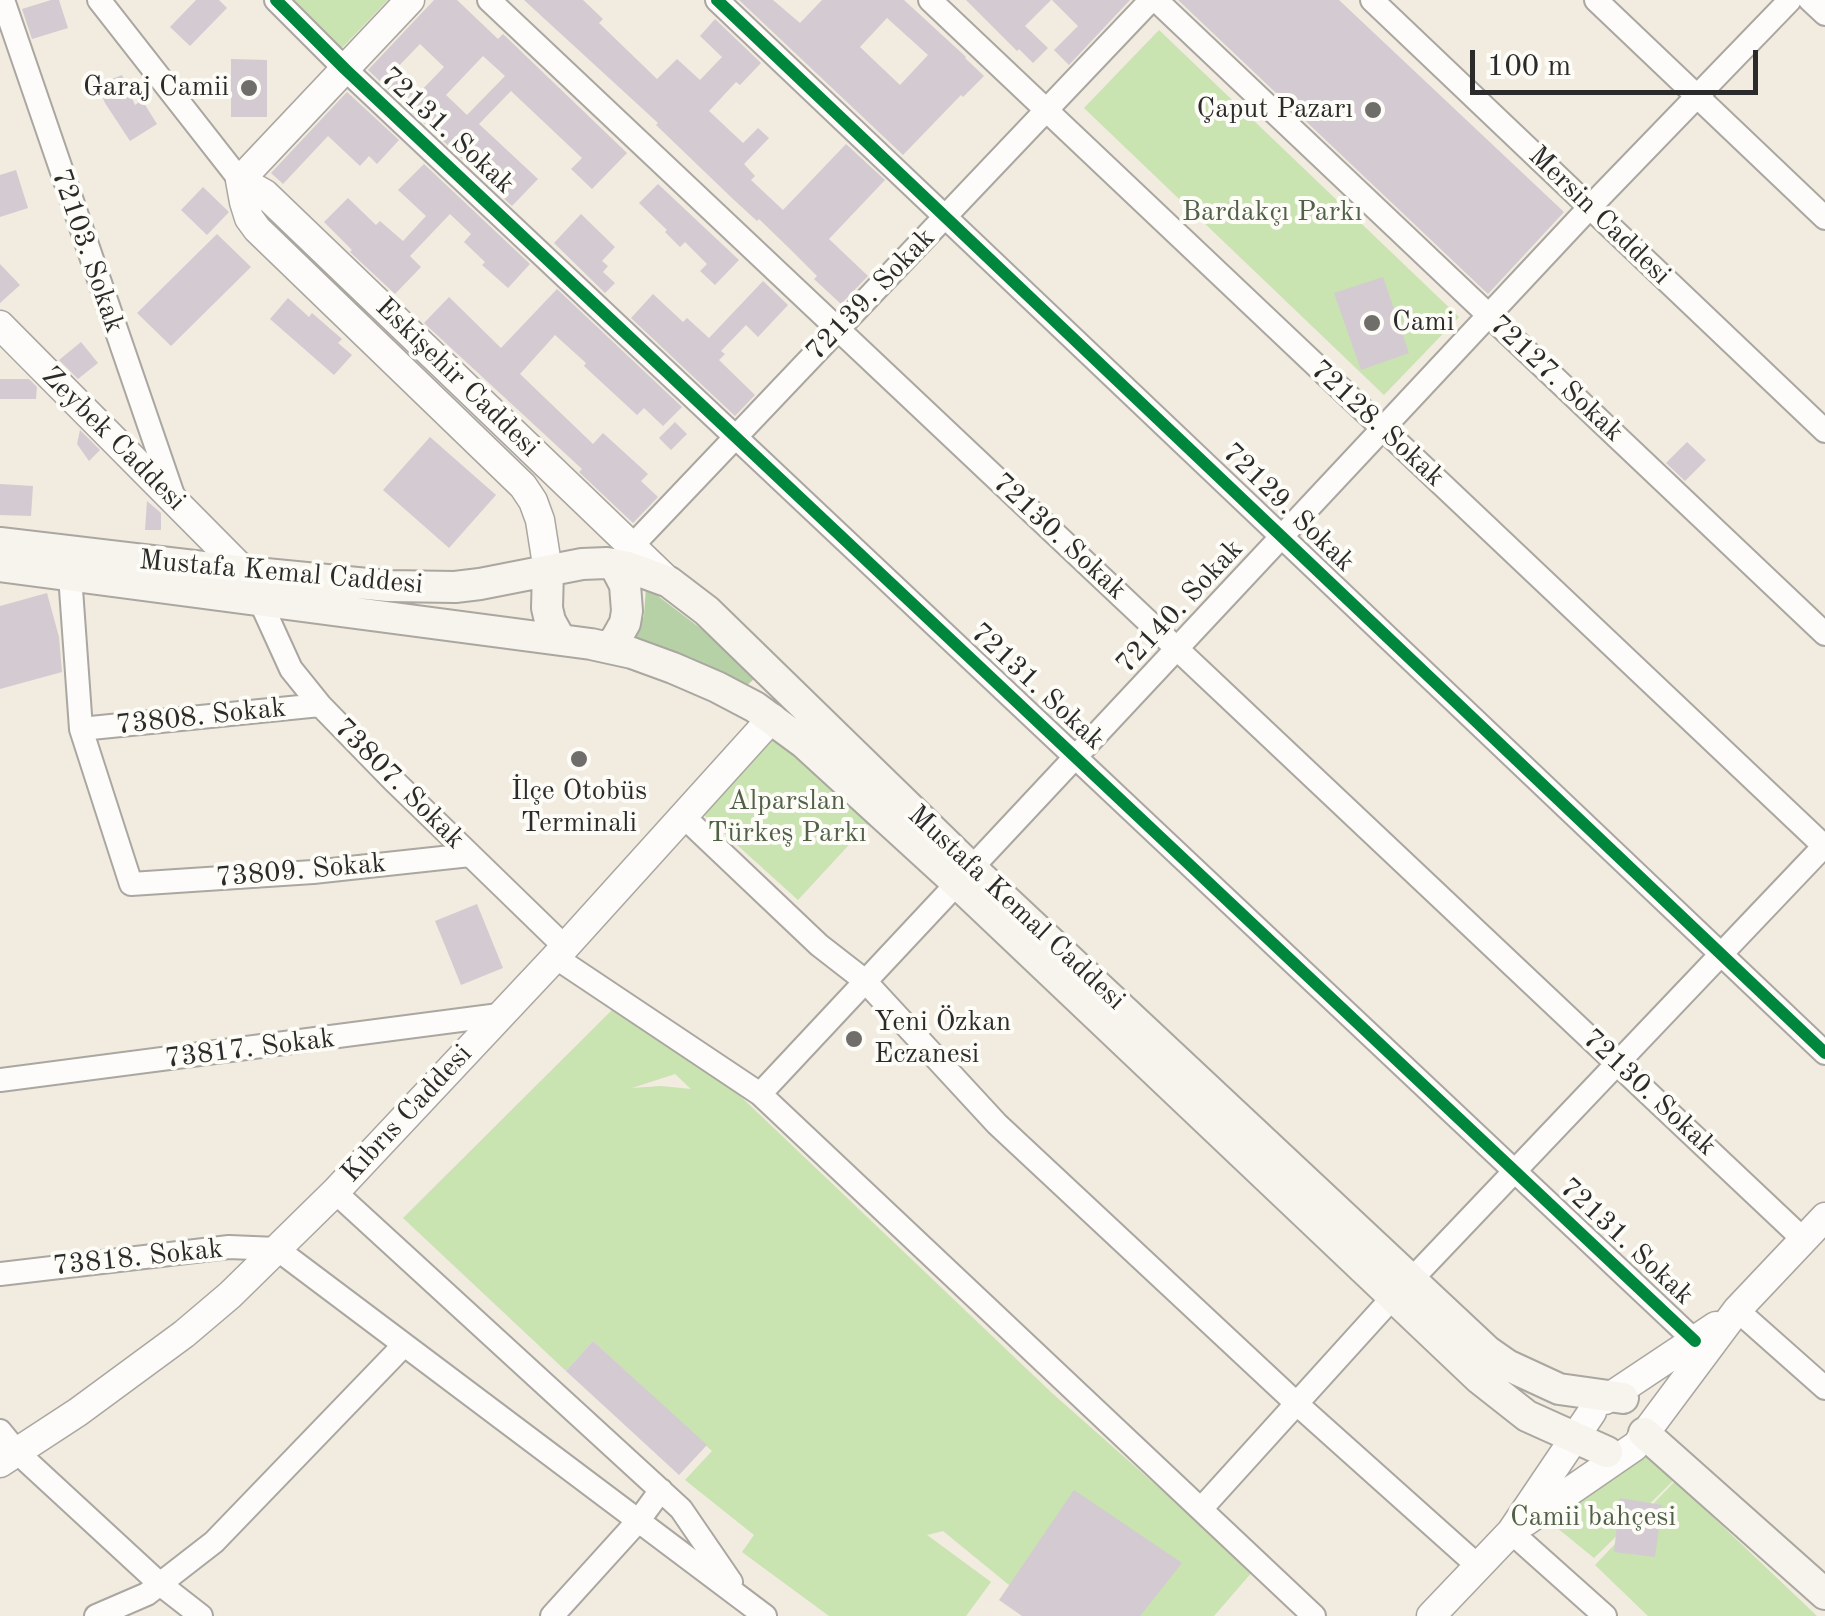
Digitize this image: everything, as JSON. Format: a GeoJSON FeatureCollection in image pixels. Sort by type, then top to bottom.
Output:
{"type":"FeatureCollection","features":[{"type":"Feature","properties":{"kind":"main road","name":"Mustafa Kemal Caddesi"},"geometry":{"type":"LineString","coordinates":[[0,542],[245,572],[427,587],[480,584],[623,555],[628,566],[669,582],[707,610],[963,875],[1403,1288],[1480,1379],[1527,1416],[1574,1438],[1634,1441]]}},
{"type":"Feature","properties":{"kind":"main road"},"geometry":{"type":"LineString","coordinates":[[608,647],[624,624],[627,610],[623,555]]}},
{"type":"Feature","properties":{"kind":"main road","name":"Mustafa Kemal Caddesi"},"geometry":{"type":"LineString","coordinates":[[0,566],[560,639],[632,653],[717,687],[772,718],[963,875]]}},
{"type":"Feature","properties":{"kind":"main road"},"geometry":{"type":"LineString","coordinates":[[548,571],[547,608],[560,639]]}},
{"type":"Feature","properties":{"kind":"main road","name":"Mustafa Kemal Caddesi"},"geometry":{"type":"LineString","coordinates":[[1403,1288],[1507,1365],[1559,1389],[1608,1402]]}},
{"type":"Feature","properties":{"kind":"main road"},"geometry":{"type":"LineString","coordinates":[[1634,1441],[1643,1415],[1638,1407],[1608,1402],[1589,1422],[1593,1440],[1634,1441],[1825,1594]]}},
{"type":"Feature","properties":{"kind":"street","name":"72103. Sokak"},"geometry":{"type":"LineString","coordinates":[[3,0],[175,501]]}},
{"type":"Feature","properties":{"kind":"street"},"geometry":{"type":"LineString","coordinates":[[98,0],[240,180],[410,0]]}},
{"type":"Feature","properties":{"kind":"street","name":"72131. Sokak"},"geometry":{"type":"LineString","coordinates":[[276,0],[344,69],[1695,1341]]}},
{"type":"Feature","properties":{"kind":"street","name":"72130. Sokak"},"geometry":{"type":"LineString","coordinates":[[490,0],[1804,1240]]}},
{"type":"Feature","properties":{"kind":"street","name":"72129. Sokak"},"geometry":{"type":"LineString","coordinates":[[718,0],[1825,1053]]}},
{"type":"Feature","properties":{"kind":"street","name":"72128. Sokak"},"geometry":{"type":"LineString","coordinates":[[930,0],[1825,846]]}},
{"type":"Feature","properties":{"kind":"street","name":"72139. Sokak"},"geometry":{"type":"LineString","coordinates":[[623,555],[1154,0]]}},
{"type":"Feature","properties":{"kind":"street","name":"72127. Sokak"},"geometry":{"type":"LineString","coordinates":[[1154,0],[1825,634]]}},
{"type":"Feature","properties":{"kind":"street","name":"Mersin Caddesi"},"geometry":{"type":"LineString","coordinates":[[1372,0],[1825,431]]}},
{"type":"Feature","properties":{"kind":"street"},"geometry":{"type":"LineString","coordinates":[[1596,0],[1825,218]]}},
{"type":"Feature","properties":{"kind":"street","name":"72140. Sokak"},"geometry":{"type":"LineString","coordinates":[[760,1094],[1382,428],[1790,0]]}},
{"type":"Feature","properties":{"kind":"street"},"geometry":{"type":"LineString","coordinates":[[1810,0],[1825,14]]}},
{"type":"Feature","properties":{"kind":"street","name":"Eskişehir Caddesi"},"geometry":{"type":"LineString","coordinates":[[240,180],[265,194],[623,555]]}},
{"type":"Feature","properties":{"kind":"street","name":"Eskişehir Caddesi"},"geometry":{"type":"LineString","coordinates":[[240,180],[244,202],[257,229],[512,472],[533,501],[540,520],[548,571]]}},
{"type":"Feature","properties":{"kind":"street","name":"Zeybek Caddesi"},"geometry":{"type":"LineString","coordinates":[[0,324],[245,572],[260,601]]}},
{"type":"Feature","properties":{"kind":"street"},"geometry":{"type":"LineString","coordinates":[[70,574],[81,729]]}},
{"type":"Feature","properties":{"kind":"street","name":"73807. Sokak"},"geometry":{"type":"LineString","coordinates":[[260,601],[291,669],[320,704],[560,952],[760,1094],[1314,1616]]}},
{"type":"Feature","properties":{"kind":"street","name":"73808. Sokak"},"geometry":{"type":"LineString","coordinates":[[81,729],[320,704]]}},
{"type":"Feature","properties":{"kind":"street","name":"Kıbrıs Caddesi"},"geometry":{"type":"LineString","coordinates":[[6,1449],[78,1412],[230,1295],[336,1192],[772,718]]}},
{"type":"Feature","properties":{"kind":"street","name":"73809. Sokak"},"geometry":{"type":"LineString","coordinates":[[81,729],[131,884],[313,872],[470,855]]}},
{"type":"Feature","properties":{"kind":"street"},"geometry":{"type":"LineString","coordinates":[[682,815],[819,945],[864,980],[997,1124],[1297,1404],[1478,1566]]}},
{"type":"Feature","properties":{"kind":"street"},"geometry":{"type":"LineString","coordinates":[[1201,1509],[1403,1288],[1825,846]]}},
{"type":"Feature","properties":{"kind":"street","name":"73817. Sokak"},"geometry":{"type":"LineString","coordinates":[[0,1080],[499,1015]]}},
{"type":"Feature","properties":{"kind":"street"},"geometry":{"type":"LineString","coordinates":[[336,1192],[682,1509],[739,1609]]}},
{"type":"Feature","properties":{"kind":"street"},"geometry":{"type":"LineString","coordinates":[[1431,1616],[1511,1532],[1634,1441],[1738,1310],[1825,1217]]}},
{"type":"Feature","properties":{"kind":"street","name":"73818. Sokak"},"geometry":{"type":"LineString","coordinates":[[0,1274],[229,1247],[277,1249]]}},
{"type":"Feature","properties":{"kind":"street"},"geometry":{"type":"LineString","coordinates":[[277,1249],[638,1520],[739,1609],[765,1616]]}},
{"type":"Feature","properties":{"kind":"street"},"geometry":{"type":"LineString","coordinates":[[1511,1532],[1574,1438],[1608,1402],[1738,1310]]}},
{"type":"Feature","properties":{"kind":"street"},"geometry":{"type":"LineString","coordinates":[[1738,1310],[1825,1388]]}},
{"type":"Feature","properties":{"kind":"street"},"geometry":{"type":"LineString","coordinates":[[96,1616],[147,1594],[214,1542],[403,1346]]}},
{"type":"Feature","properties":{"kind":"street"},"geometry":{"type":"LineString","coordinates":[[6,1449],[201,1616]]}},
{"type":"Feature","properties":{"kind":"street"},"geometry":{"type":"LineString","coordinates":[[552,1616],[660,1490]]}},
{"type":"Feature","properties":{"kind":"street"},"geometry":{"type":"LineString","coordinates":[[1511,1532],[1606,1616]]}},
{"type":"Feature","properties":{"kind":"green space"},"geometry":{"type":"Polygon","coordinates":[[[293,0],[388,0],[341,49],[293,0]]]}},
{"type":"Feature","properties":{"kind":"green space","name":"Bardakçı Parkı"},"geometry":{"type":"Polygon","coordinates":[[[1159,30],[1459,317],[1384,395],[1084,108],[1159,30]]]}},
{"type":"Feature","properties":{"kind":"green space"},"geometry":{"type":"Polygon","coordinates":[[[646,587],[712,637],[754,679],[743,689],[632,639],[644,616],[646,587]]]}},
{"type":"Feature","properties":{"kind":"green space","name":"Alparslan Türkeş Parkı"},"geometry":{"type":"Polygon","coordinates":[[[775,737],[870,822],[798,900],[704,815],[775,737]]]}},
{"type":"Feature","properties":{"kind":"green space"},"geometry":{"type":"Polygon","coordinates":[[[613,1009],[738,1094],[1052,1393],[1253,1571],[1214,1616],[1047,1616],[943,1531],[927,1535],[991,1582],[966,1616],[829,1616],[742,1552],[754,1535],[685,1480],[712,1451],[593,1341],[566,1371],[403,1218],[613,1009]],[[675,1074],[632,1088],[661,1086],[691,1089],[675,1074]]]}},
{"type":"Feature","properties":{"kind":"green space","name":"Camii bahçesi"},"geometry":{"type":"Polygon","coordinates":[[[1642,1444],[1675,1479],[1594,1558],[1545,1518],[1642,1444]]]}},
{"type":"Feature","properties":{"kind":"green space"},"geometry":{"type":"Polygon","coordinates":[[[1675,1481],[1817,1616],[1648,1616],[1595,1565],[1675,1481]]]}},
{"type":"Feature","properties":{"kind":"building"},"geometry":{"type":"Polygon","coordinates":[[[59,0],[68,28],[32,39],[22,9],[59,0]]]}},
{"type":"Feature","properties":{"kind":"building"},"geometry":{"type":"Polygon","coordinates":[[[196,0],[219,0],[227,8],[190,46],[170,27],[196,0]]]}},
{"type":"Feature","properties":{"kind":"building"},"geometry":{"type":"Polygon","coordinates":[[[434,0],[457,0],[498,39],[503,34],[627,153],[592,189],[571,169],[582,158],[511,91],[479,124],[538,179],[512,206],[368,70],[434,0]],[[420,44],[392,73],[416,96],[444,67],[420,44]],[[483,56],[446,95],[467,115],[505,76],[483,56]]]}},
{"type":"Feature","properties":{"kind":"building"},"geometry":{"type":"Polygon","coordinates":[[[524,0],[583,0],[603,19],[599,23],[657,79],[677,59],[700,80],[722,57],[700,36],[715,19],[761,63],[709,111],[743,143],[758,128],[769,138],[744,164],[755,176],[751,180],[783,210],[846,144],[885,180],[829,239],[868,276],[841,304],[759,219],[733,199],[658,123],[524,0]]]}},
{"type":"Feature","properties":{"kind":"building"},"geometry":{"type":"Polygon","coordinates":[[[739,0],[773,0],[800,23],[822,0],[904,0],[966,57],[984,76],[903,155],[739,0]],[[887,18],[860,47],[900,85],[928,55],[887,18]]]}},
{"type":"Feature","properties":{"kind":"building"},"geometry":{"type":"Polygon","coordinates":[[[966,0],[1051,0],[1025,26],[1048,48],[1033,63],[966,0]]]}},
{"type":"Feature","properties":{"kind":"building"},"geometry":{"type":"Polygon","coordinates":[[[1052,0],[1130,0],[1069,65],[1054,50],[1078,26],[1052,0]]]}},
{"type":"Feature","properties":{"kind":"building","name":"Çaput Pazarı"},"geometry":{"type":"Polygon","coordinates":[[[1178,0],[1339,0],[1564,212],[1488,294],[1178,0]]]}},
{"type":"Feature","properties":{"kind":"building","name":"Garaj Camii"},"geometry":{"type":"Polygon","coordinates":[[[231,59],[267,60],[267,117],[231,117],[231,59]]]}},
{"type":"Feature","properties":{"kind":"building"},"geometry":{"type":"Polygon","coordinates":[[[122,75],[135,105],[142,100],[157,124],[130,141],[97,85],[122,75]]]}},
{"type":"Feature","properties":{"kind":"building"},"geometry":{"type":"Polygon","coordinates":[[[347,92],[399,140],[377,164],[369,156],[360,166],[328,136],[283,184],[271,173],[347,92]]]}},
{"type":"Feature","properties":{"kind":"building"},"geometry":{"type":"Polygon","coordinates":[[[424,164],[530,264],[508,288],[482,265],[485,262],[464,242],[471,234],[450,214],[410,256],[421,267],[395,294],[324,222],[348,198],[376,225],[380,221],[403,241],[426,216],[398,190],[424,164]]]}},
{"type":"Feature","properties":{"kind":"building"},"geometry":{"type":"Polygon","coordinates":[[[16,170],[28,208],[0,217],[0,175],[16,170]]]}},
{"type":"Feature","properties":{"kind":"building"},"geometry":{"type":"Polygon","coordinates":[[[658,184],[739,260],[715,285],[700,271],[707,264],[685,242],[680,247],[639,203],[658,184]]]}},
{"type":"Feature","properties":{"kind":"building"},"geometry":{"type":"Polygon","coordinates":[[[203,187],[229,212],[207,235],[181,210],[203,187]]]}},
{"type":"Feature","properties":{"kind":"building"},"geometry":{"type":"Polygon","coordinates":[[[581,214],[615,247],[602,261],[608,266],[603,272],[615,283],[605,293],[554,243],[581,214]]]}},
{"type":"Feature","properties":{"kind":"building"},"geometry":{"type":"Polygon","coordinates":[[[217,234],[251,267],[171,346],[137,313],[217,234]]]}},
{"type":"Feature","properties":{"kind":"building"},"geometry":{"type":"Polygon","coordinates":[[[0,264],[20,285],[0,303],[0,264]]]}},
{"type":"Feature","properties":{"kind":"building","name":"Cami"},"geometry":{"type":"Polygon","coordinates":[[[1383,277],[1409,353],[1361,370],[1334,293],[1383,277]]]}},
{"type":"Feature","properties":{"kind":"building"},"geometry":{"type":"Polygon","coordinates":[[[763,281],[788,305],[758,337],[746,325],[721,351],[725,354],[719,360],[755,395],[735,416],[631,318],[653,294],[683,322],[687,318],[709,338],[763,281]]]}},
{"type":"Feature","properties":{"kind":"building"},"geometry":{"type":"Polygon","coordinates":[[[557,289],[682,407],[663,426],[644,408],[637,415],[555,335],[520,374],[593,444],[603,433],[648,474],[641,481],[658,497],[633,523],[579,472],[582,469],[424,323],[449,297],[501,348],[557,289]]]}},
{"type":"Feature","properties":{"kind":"building"},"geometry":{"type":"Polygon","coordinates":[[[288,298],[342,339],[338,343],[352,355],[334,375],[270,319],[288,298]]]}},
{"type":"Feature","properties":{"kind":"building"},"geometry":{"type":"Polygon","coordinates":[[[81,342],[98,363],[78,379],[59,360],[81,342]]]}},
{"type":"Feature","properties":{"kind":"building"},"geometry":{"type":"Polygon","coordinates":[[[0,379],[29,379],[37,387],[36,399],[0,399],[0,379]]]}},
{"type":"Feature","properties":{"kind":"building"},"geometry":{"type":"Polygon","coordinates":[[[675,422],[687,434],[671,450],[659,438],[675,422]]]}},
{"type":"Feature","properties":{"kind":"building"},"geometry":{"type":"Polygon","coordinates":[[[80,430],[100,450],[89,461],[77,444],[80,430]]]}},
{"type":"Feature","properties":{"kind":"building"},"geometry":{"type":"Polygon","coordinates":[[[430,437],[496,495],[449,548],[383,490],[430,437]]]}},
{"type":"Feature","properties":{"kind":"building"},"geometry":{"type":"Polygon","coordinates":[[[1687,442],[1706,460],[1685,481],[1666,463],[1687,442]]]}},
{"type":"Feature","properties":{"kind":"building"},"geometry":{"type":"Polygon","coordinates":[[[0,484],[33,486],[31,516],[0,515],[0,484]]]}},
{"type":"Feature","properties":{"kind":"building"},"geometry":{"type":"Polygon","coordinates":[[[147,501],[161,513],[161,530],[145,530],[147,501]]]}},
{"type":"Feature","properties":{"kind":"building"},"geometry":{"type":"Polygon","coordinates":[[[47,593],[59,637],[62,672],[0,689],[0,606],[47,593]]]}},
{"type":"Feature","properties":{"kind":"building"},"geometry":{"type":"Polygon","coordinates":[[[477,904],[503,968],[461,985],[435,921],[477,904]]]}},
{"type":"Feature","properties":{"kind":"building"},"geometry":{"type":"Polygon","coordinates":[[[593,1341],[707,1445],[679,1475],[566,1371],[593,1341]]]}},
{"type":"Feature","properties":{"kind":"building"},"geometry":{"type":"Polygon","coordinates":[[[1074,1490],[1182,1563],[1140,1616],[1022,1616],[999,1600],[1074,1490]]]}},
{"type":"Feature","properties":{"kind":"building"},"geometry":{"type":"Polygon","coordinates":[[[1620,1498],[1662,1505],[1655,1557],[1614,1552],[1620,1498]]]}},
{"type":"Feature","properties":{"kind":"cycle path"},"geometry":{"type":"LineString","coordinates":[[276,0],[1695,1341]]}},
{"type":"Feature","properties":{"kind":"cycle path"},"geometry":{"type":"LineString","coordinates":[[717,0],[1825,1053]]}},
{"type":"Feature","properties":{"kind":"place","name":"Garaj Camii"},"geometry":{"type":"Point","coordinates":[249,88]}},
{"type":"Feature","properties":{"kind":"place","name":"Çaput Pazarı"},"geometry":{"type":"Point","coordinates":[1373,110]}},
{"type":"Feature","properties":{"kind":"place","name":"Cami"},"geometry":{"type":"Point","coordinates":[1372,323]}},
{"type":"Feature","properties":{"kind":"place","name":"İlçe Otobüs Terminali"},"geometry":{"type":"Point","coordinates":[579,759]}},
{"type":"Feature","properties":{"kind":"place","name":"Yeni Özkan Eczanesi"},"geometry":{"type":"Point","coordinates":[854,1039]}}]}
